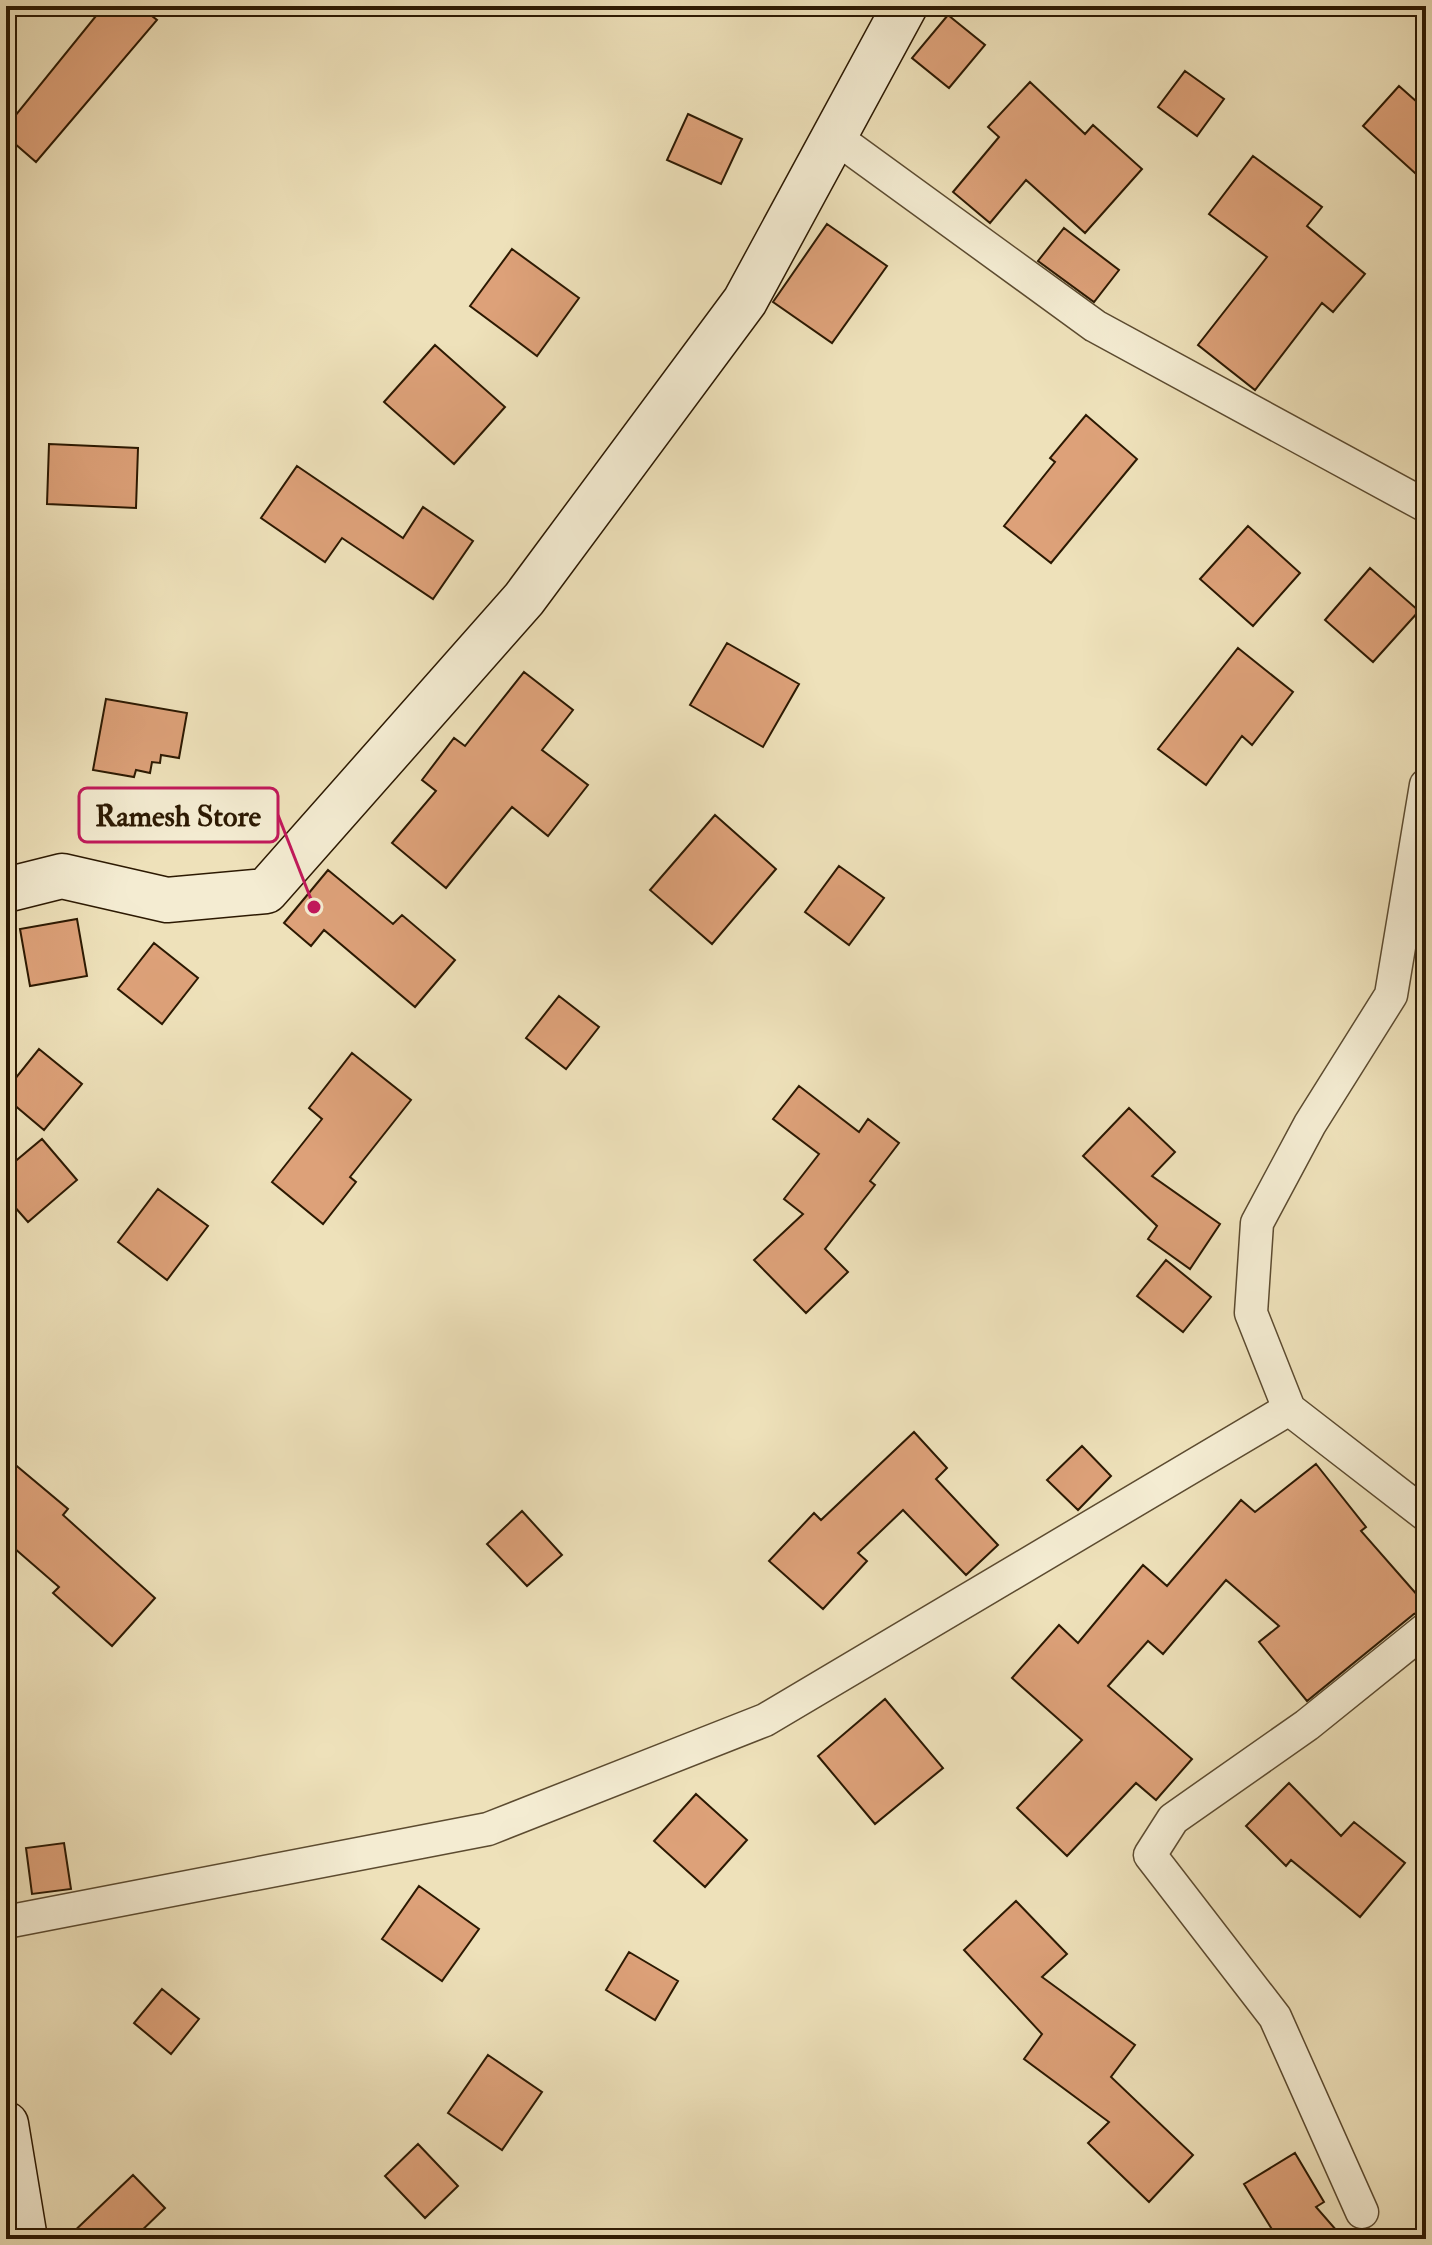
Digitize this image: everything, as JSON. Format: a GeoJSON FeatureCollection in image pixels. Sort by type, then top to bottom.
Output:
{"type":"FeatureCollection","features":[{"type":"Feature","properties":{"kind":"main road"},"geometry":{"type":"LineString","coordinates":[[6,890],[62,876],[167,900],[266,891],[524,599],[745,301],[905,6]]}},
{"type":"Feature","properties":{"kind":"main road"},"geometry":{"type":"LineString","coordinates":[[6,2124],[25,2239]]}},
{"type":"Feature","properties":{"kind":"street"},"geometry":{"type":"LineString","coordinates":[[835,137],[1095,326],[1426,506]]}},
{"type":"Feature","properties":{"kind":"street"},"geometry":{"type":"LineString","coordinates":[[1426,785],[1391,995],[1310,1124],[1257,1223],[1251,1313],[1289,1409],[1426,1515]]}},
{"type":"Feature","properties":{"kind":"street"},"geometry":{"type":"LineString","coordinates":[[6,1922],[488,1829],[765,1720],[1289,1409]]}},
{"type":"Feature","properties":{"kind":"street"},"geometry":{"type":"LineString","coordinates":[[1362,2212],[1275,2017],[1150,1855],[1173,1819],[1307,1725],[1426,1629]]}},
{"type":"Feature","properties":{"kind":"building"},"geometry":{"type":"Polygon","coordinates":[[[104,6],[139,6],[157,20],[36,162],[6,136],[6,127],[104,6]]]}},
{"type":"Feature","properties":{"kind":"building"},"geometry":{"type":"Polygon","coordinates":[[[948,15],[985,45],[949,88],[912,58],[948,15]]]}},
{"type":"Feature","properties":{"kind":"building"},"geometry":{"type":"Polygon","coordinates":[[[1185,71],[1224,99],[1197,136],[1158,107],[1185,71]]]}},
{"type":"Feature","properties":{"kind":"building"},"geometry":{"type":"Polygon","coordinates":[[[1030,82],[1085,134],[1093,125],[1142,169],[1085,233],[1026,180],[990,223],[953,192],[999,137],[988,127],[1030,82]]]}},
{"type":"Feature","properties":{"kind":"building"},"geometry":{"type":"Polygon","coordinates":[[[1399,86],[1426,110],[1426,183],[1363,126],[1399,86]]]}},
{"type":"Feature","properties":{"kind":"building"},"geometry":{"type":"Polygon","coordinates":[[[688,114],[742,139],[721,184],[667,160],[688,114]]]}},
{"type":"Feature","properties":{"kind":"building"},"geometry":{"type":"Polygon","coordinates":[[[1253,156],[1322,207],[1307,226],[1365,274],[1333,312],[1322,303],[1255,390],[1198,345],[1267,257],[1209,214],[1253,156]]]}},
{"type":"Feature","properties":{"kind":"building"},"geometry":{"type":"Polygon","coordinates":[[[827,224],[887,266],[832,343],[773,302],[827,224]]]}},
{"type":"Feature","properties":{"kind":"building"},"geometry":{"type":"Polygon","coordinates":[[[1064,228],[1119,270],[1094,302],[1038,261],[1064,228]]]}},
{"type":"Feature","properties":{"kind":"building"},"geometry":{"type":"Polygon","coordinates":[[[512,249],[579,298],[537,356],[470,306],[512,249]]]}},
{"type":"Feature","properties":{"kind":"building"},"geometry":{"type":"Polygon","coordinates":[[[435,345],[505,407],[454,464],[384,402],[435,345]]]}},
{"type":"Feature","properties":{"kind":"building"},"geometry":{"type":"Polygon","coordinates":[[[1086,415],[1137,459],[1051,563],[1004,526],[1055,462],[1050,458],[1086,415]]]}},
{"type":"Feature","properties":{"kind":"building"},"geometry":{"type":"Polygon","coordinates":[[[49,444],[138,448],[136,508],[47,504],[49,444]]]}},
{"type":"Feature","properties":{"kind":"building"},"geometry":{"type":"Polygon","coordinates":[[[297,466],[403,538],[423,507],[473,541],[433,599],[342,538],[325,562],[261,518],[297,466]]]}},
{"type":"Feature","properties":{"kind":"building"},"geometry":{"type":"Polygon","coordinates":[[[1248,526],[1300,573],[1253,626],[1200,579],[1248,526]]]}},
{"type":"Feature","properties":{"kind":"building"},"geometry":{"type":"Polygon","coordinates":[[[1370,568],[1419,611],[1373,662],[1325,620],[1370,568]]]}},
{"type":"Feature","properties":{"kind":"building"},"geometry":{"type":"Polygon","coordinates":[[[727,643],[799,684],[763,747],[690,705],[727,643]]]}},
{"type":"Feature","properties":{"kind":"building"},"geometry":{"type":"Polygon","coordinates":[[[1238,648],[1293,692],[1252,745],[1242,736],[1206,785],[1158,749],[1238,648]]]}},
{"type":"Feature","properties":{"kind":"building"},"geometry":{"type":"Polygon","coordinates":[[[524,672],[573,710],[542,750],[588,785],[548,836],[512,807],[446,888],[392,843],[436,791],[422,780],[454,738],[465,746],[524,672]]]}},
{"type":"Feature","properties":{"kind":"building"},"geometry":{"type":"Polygon","coordinates":[[[106,699],[187,713],[179,758],[161,755],[160,763],[152,762],[150,773],[136,770],[134,777],[93,770],[106,699]]]}},
{"type":"Feature","properties":{"kind":"building"},"geometry":{"type":"Polygon","coordinates":[[[715,815],[776,869],[712,944],[650,890],[715,815]]]}},
{"type":"Feature","properties":{"kind":"building"},"geometry":{"type":"Polygon","coordinates":[[[839,866],[884,898],[849,945],[805,912],[839,866]]]}},
{"type":"Feature","properties":{"kind":"building"},"geometry":{"type":"Polygon","coordinates":[[[328,870],[393,924],[402,915],[455,960],[415,1007],[324,930],[311,946],[284,923],[328,870]]]}},
{"type":"Feature","properties":{"kind":"building"},"geometry":{"type":"Polygon","coordinates":[[[77,919],[87,976],[30,986],[20,929],[77,919]]]}},
{"type":"Feature","properties":{"kind":"building"},"geometry":{"type":"Polygon","coordinates":[[[154,943],[198,978],[162,1024],[118,989],[154,943]]]}},
{"type":"Feature","properties":{"kind":"building"},"geometry":{"type":"Polygon","coordinates":[[[559,996],[599,1027],[566,1069],[526,1038],[559,996]]]}},
{"type":"Feature","properties":{"kind":"building"},"geometry":{"type":"Polygon","coordinates":[[[39,1049],[82,1084],[44,1130],[6,1098],[6,1090],[39,1049]]]}},
{"type":"Feature","properties":{"kind":"building"},"geometry":{"type":"Polygon","coordinates":[[[352,1053],[411,1100],[350,1177],[356,1182],[323,1224],[272,1182],[322,1119],[309,1108],[352,1053]]]}},
{"type":"Feature","properties":{"kind":"building"},"geometry":{"type":"Polygon","coordinates":[[[799,1086],[859,1132],[868,1119],[899,1143],[870,1181],[875,1185],[825,1249],[848,1272],[806,1313],[754,1260],[803,1214],[784,1199],[819,1154],[773,1119],[799,1086]]]}},
{"type":"Feature","properties":{"kind":"building"},"geometry":{"type":"Polygon","coordinates":[[[1129,1108],[1175,1152],[1152,1176],[1220,1224],[1190,1269],[1148,1239],[1157,1226],[1083,1156],[1129,1108]]]}},
{"type":"Feature","properties":{"kind":"building"},"geometry":{"type":"Polygon","coordinates":[[[42,1139],[77,1180],[28,1222],[6,1197],[6,1169],[42,1139]]]}},
{"type":"Feature","properties":{"kind":"building"},"geometry":{"type":"Polygon","coordinates":[[[158,1189],[208,1226],[167,1280],[118,1242],[158,1189]]]}},
{"type":"Feature","properties":{"kind":"building"},"geometry":{"type":"Polygon","coordinates":[[[1166,1260],[1211,1297],[1183,1332],[1137,1296],[1166,1260]]]}},
{"type":"Feature","properties":{"kind":"building"},"geometry":{"type":"Polygon","coordinates":[[[914,1432],[947,1468],[936,1479],[998,1545],[966,1575],[903,1510],[858,1553],[867,1561],[823,1609],[769,1561],[814,1513],[821,1520],[914,1432]]]}},
{"type":"Feature","properties":{"kind":"building"},"geometry":{"type":"Polygon","coordinates":[[[1082,1446],[1111,1476],[1078,1510],[1047,1480],[1082,1446]]]}},
{"type":"Feature","properties":{"kind":"building"},"geometry":{"type":"Polygon","coordinates":[[[6,1457],[68,1509],[63,1515],[155,1598],[112,1646],[53,1593],[59,1587],[6,1541],[6,1457]]]}},
{"type":"Feature","properties":{"kind":"building"},"geometry":{"type":"Polygon","coordinates":[[[1316,1464],[1366,1527],[1361,1531],[1426,1605],[1426,1610],[1414,1614],[1307,1701],[1259,1642],[1279,1626],[1226,1580],[1163,1654],[1148,1641],[1108,1686],[1192,1759],[1156,1800],[1136,1783],[1067,1856],[1017,1808],[1082,1740],[1012,1678],[1059,1625],[1078,1643],[1143,1565],[1167,1586],[1241,1500],[1255,1512],[1316,1464]]]}},
{"type":"Feature","properties":{"kind":"building"},"geometry":{"type":"Polygon","coordinates":[[[522,1511],[562,1555],[527,1586],[487,1544],[522,1511]]]}},
{"type":"Feature","properties":{"kind":"building"},"geometry":{"type":"Polygon","coordinates":[[[885,1699],[943,1768],[875,1824],[818,1756],[885,1699]]]}},
{"type":"Feature","properties":{"kind":"building"},"geometry":{"type":"Polygon","coordinates":[[[1289,1783],[1341,1836],[1354,1822],[1405,1863],[1360,1917],[1291,1860],[1286,1866],[1246,1826],[1289,1783]]]}},
{"type":"Feature","properties":{"kind":"building"},"geometry":{"type":"Polygon","coordinates":[[[696,1794],[747,1840],[705,1887],[654,1841],[696,1794]]]}},
{"type":"Feature","properties":{"kind":"building"},"geometry":{"type":"Polygon","coordinates":[[[64,1843],[71,1889],[32,1894],[26,1848],[64,1843]]]}},
{"type":"Feature","properties":{"kind":"building"},"geometry":{"type":"Polygon","coordinates":[[[419,1886],[479,1929],[442,1981],[382,1939],[419,1886]]]}},
{"type":"Feature","properties":{"kind":"building"},"geometry":{"type":"Polygon","coordinates":[[[1016,1901],[1067,1954],[1042,1977],[1135,2045],[1111,2077],[1193,2155],[1149,2202],[1088,2143],[1109,2122],[1024,2059],[1042,2034],[964,1950],[1016,1901]]]}},
{"type":"Feature","properties":{"kind":"building"},"geometry":{"type":"Polygon","coordinates":[[[629,1952],[678,1981],[655,2020],[606,1990],[629,1952]]]}},
{"type":"Feature","properties":{"kind":"building"},"geometry":{"type":"Polygon","coordinates":[[[162,1989],[199,2019],[171,2054],[134,2023],[162,1989]]]}},
{"type":"Feature","properties":{"kind":"building"},"geometry":{"type":"Polygon","coordinates":[[[488,2055],[542,2092],[502,2150],[448,2113],[488,2055]]]}},
{"type":"Feature","properties":{"kind":"building"},"geometry":{"type":"Polygon","coordinates":[[[418,2144],[458,2186],[425,2218],[385,2176],[418,2144]]]}},
{"type":"Feature","properties":{"kind":"building"},"geometry":{"type":"Polygon","coordinates":[[[1295,2153],[1324,2202],[1316,2207],[1344,2239],[1278,2239],[1244,2184],[1295,2153]]]}},
{"type":"Feature","properties":{"kind":"building"},"geometry":{"type":"Polygon","coordinates":[[[133,2175],[165,2208],[133,2239],[66,2239],[133,2175]]]}},
{"type":"Feature","properties":{"kind":"place","name":"Ramesh Store"},"geometry":{"type":"Point","coordinates":[314,907]}}]}
